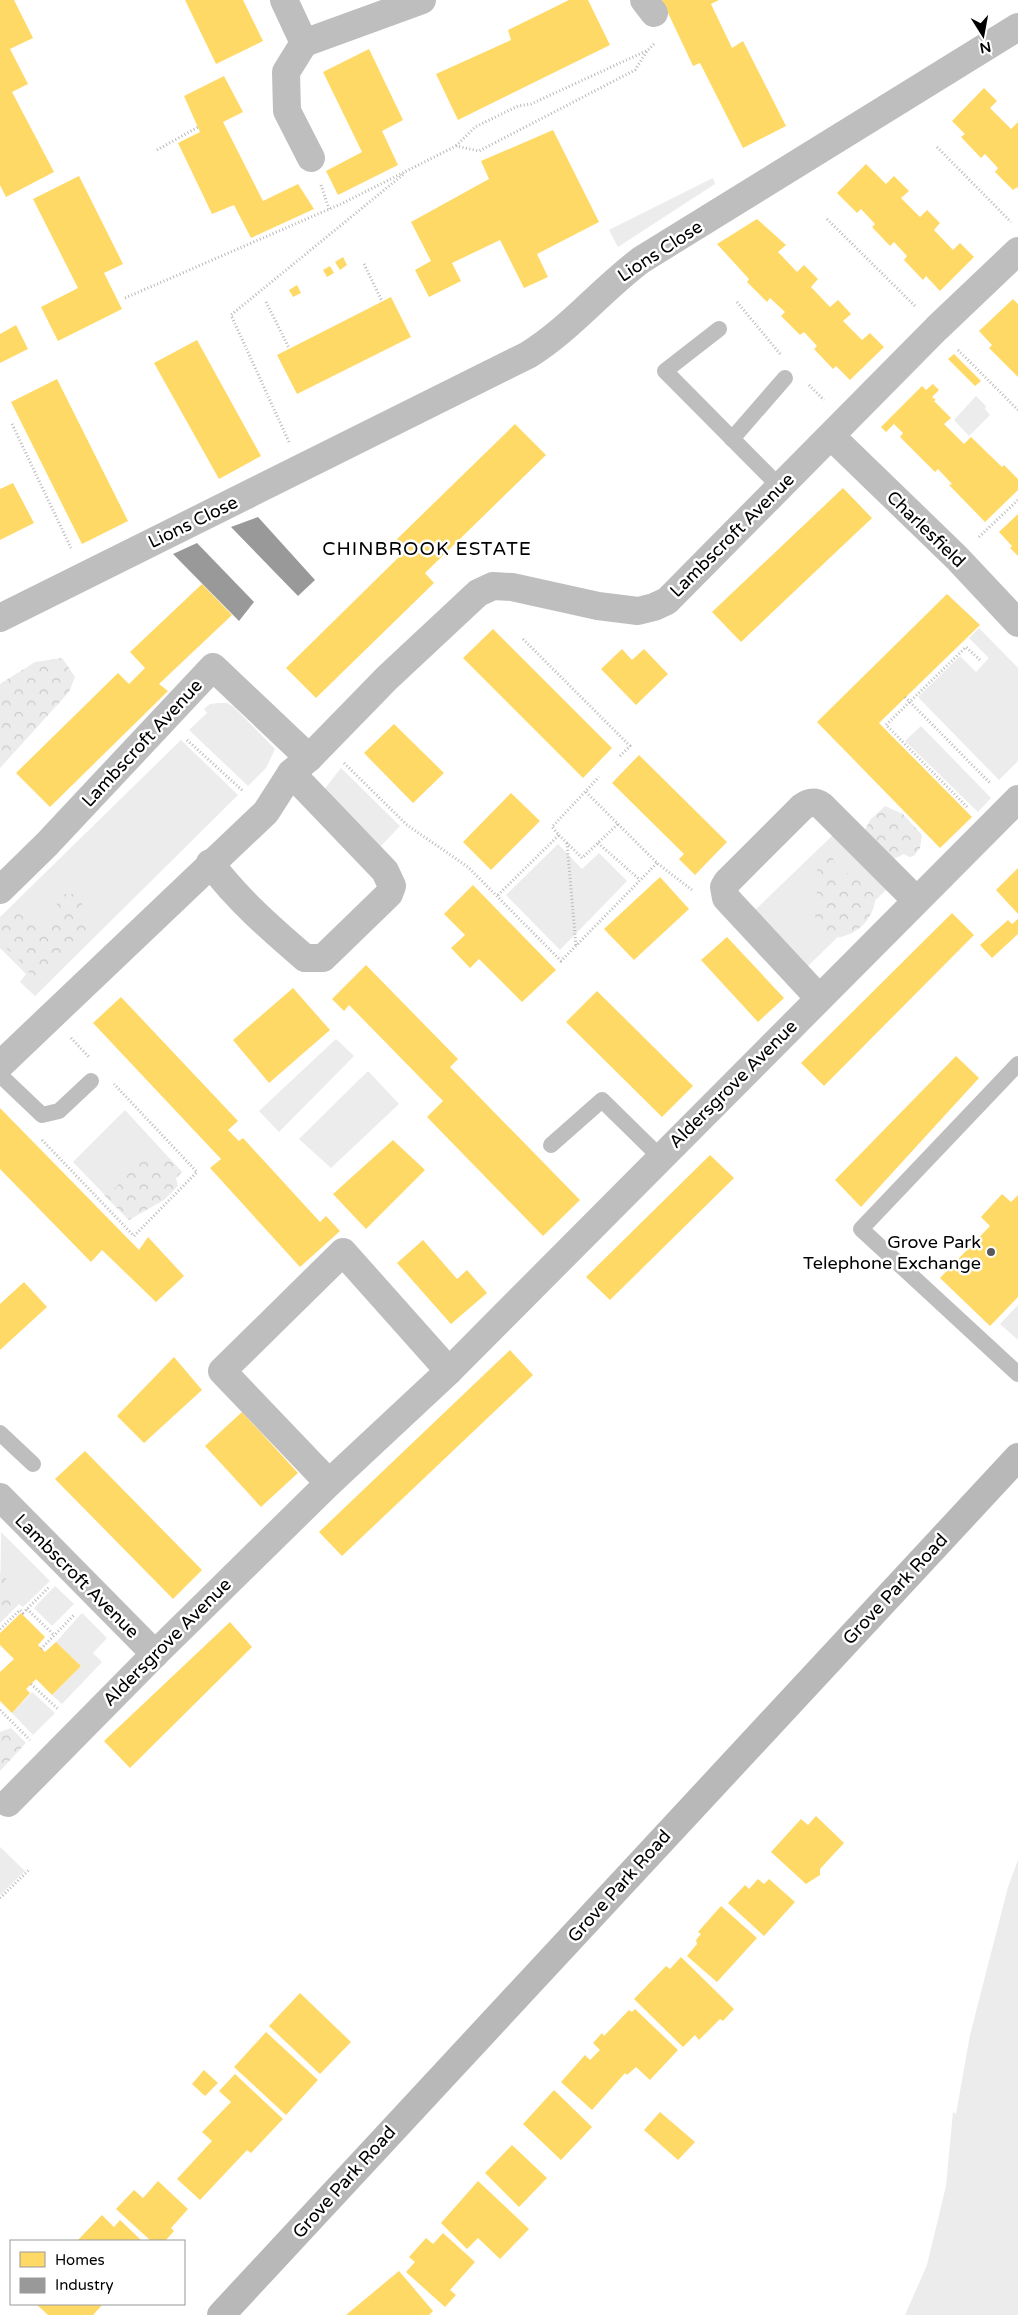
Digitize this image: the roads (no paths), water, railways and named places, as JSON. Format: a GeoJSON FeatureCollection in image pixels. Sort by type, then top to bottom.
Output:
{"type":"FeatureCollection","features":[{"type":"Feature","properties":{"kind":"main road","name":"Grove Park Road"},"geometry":{"type":"LineString","coordinates":[[222,2315],[1018,1457]]}},
{"type":"Feature","properties":{"kind":"street"},"geometry":{"type":"LineString","coordinates":[[284,0],[304,43]]}},
{"type":"Feature","properties":{"kind":"street"},"geometry":{"type":"LineString","coordinates":[[311,158],[288,111],[286,72],[304,43],[422,0]]}},
{"type":"Feature","properties":{"kind":"street","name":"Lions Close"},"geometry":{"type":"LineString","coordinates":[[0,618],[536,350],[552,340],[614,280],[641,260],[1018,27]]}},
{"type":"Feature","properties":{"kind":"street","name":"Lambscroft Avenue"},"geometry":{"type":"LineString","coordinates":[[5,1051],[266,812],[308,758],[387,678],[478,592],[493,586],[512,587],[638,612],[667,601],[937,328],[1018,251]]}},
{"type":"Feature","properties":{"kind":"street","name":"Charlesfield"},"geometry":{"type":"LineString","coordinates":[[831,436],[957,558],[1018,623]]}},
{"type":"Feature","properties":{"kind":"street","name":"Lambscroft Avenue"},"geometry":{"type":"LineString","coordinates":[[0,890],[47,844],[213,667],[308,758]]}},
{"type":"Feature","properties":{"kind":"street"},"geometry":{"type":"LineString","coordinates":[[210,864],[269,927],[305,958],[323,958],[389,894],[392,886],[385,870],[308,758]]}},
{"type":"Feature","properties":{"kind":"street"},"geometry":{"type":"LineString","coordinates":[[819,998],[726,898],[724,887],[727,882],[802,807],[813,802],[822,806],[916,900]]}},
{"type":"Feature","properties":{"kind":"street","name":"Aldersgrove Avenue"},"geometry":{"type":"LineString","coordinates":[[8,1803],[154,1654],[329,1483],[449,1371],[1015,802]]}},
{"type":"Feature","properties":{"kind":"street"},"geometry":{"type":"LineString","coordinates":[[329,1483],[222,1370],[343,1252],[449,1371]]}},
{"type":"Feature","properties":{"kind":"street","name":"Lambscroft Avenue"},"geometry":{"type":"LineString","coordinates":[[0,1497],[154,1654]]}},
{"type":"Feature","properties":{"kind":"lane"},"geometry":{"type":"LineString","coordinates":[[719,329],[665,371],[780,487]]}},
{"type":"Feature","properties":{"kind":"lane"},"geometry":{"type":"LineString","coordinates":[[732,439],[785,378]]}},
{"type":"Feature","properties":{"kind":"lane"},"geometry":{"type":"LineString","coordinates":[[1018,1064],[861,1229],[1018,1374]]}},
{"type":"Feature","properties":{"kind":"lane"},"geometry":{"type":"LineString","coordinates":[[0,1075],[42,1115],[59,1111],[91,1081]]}},
{"type":"Feature","properties":{"kind":"lane"},"geometry":{"type":"LineString","coordinates":[[552,1145],[602,1100],[660,1157]]}},
{"type":"Feature","properties":{"kind":"lane"},"geometry":{"type":"LineString","coordinates":[[0,1434],[33,1464]]}},
{"type":"Feature","properties":{"kind":"place","name":"Grove Park Telephone Exchange"},"geometry":{"type":"Point","coordinates":[991,1252]}},
{"type":"Feature","properties":{"kind":"district","name":"CHINBROOK ESTATE"},"geometry":{"type":"Point","coordinates":[427,548]}}]}
